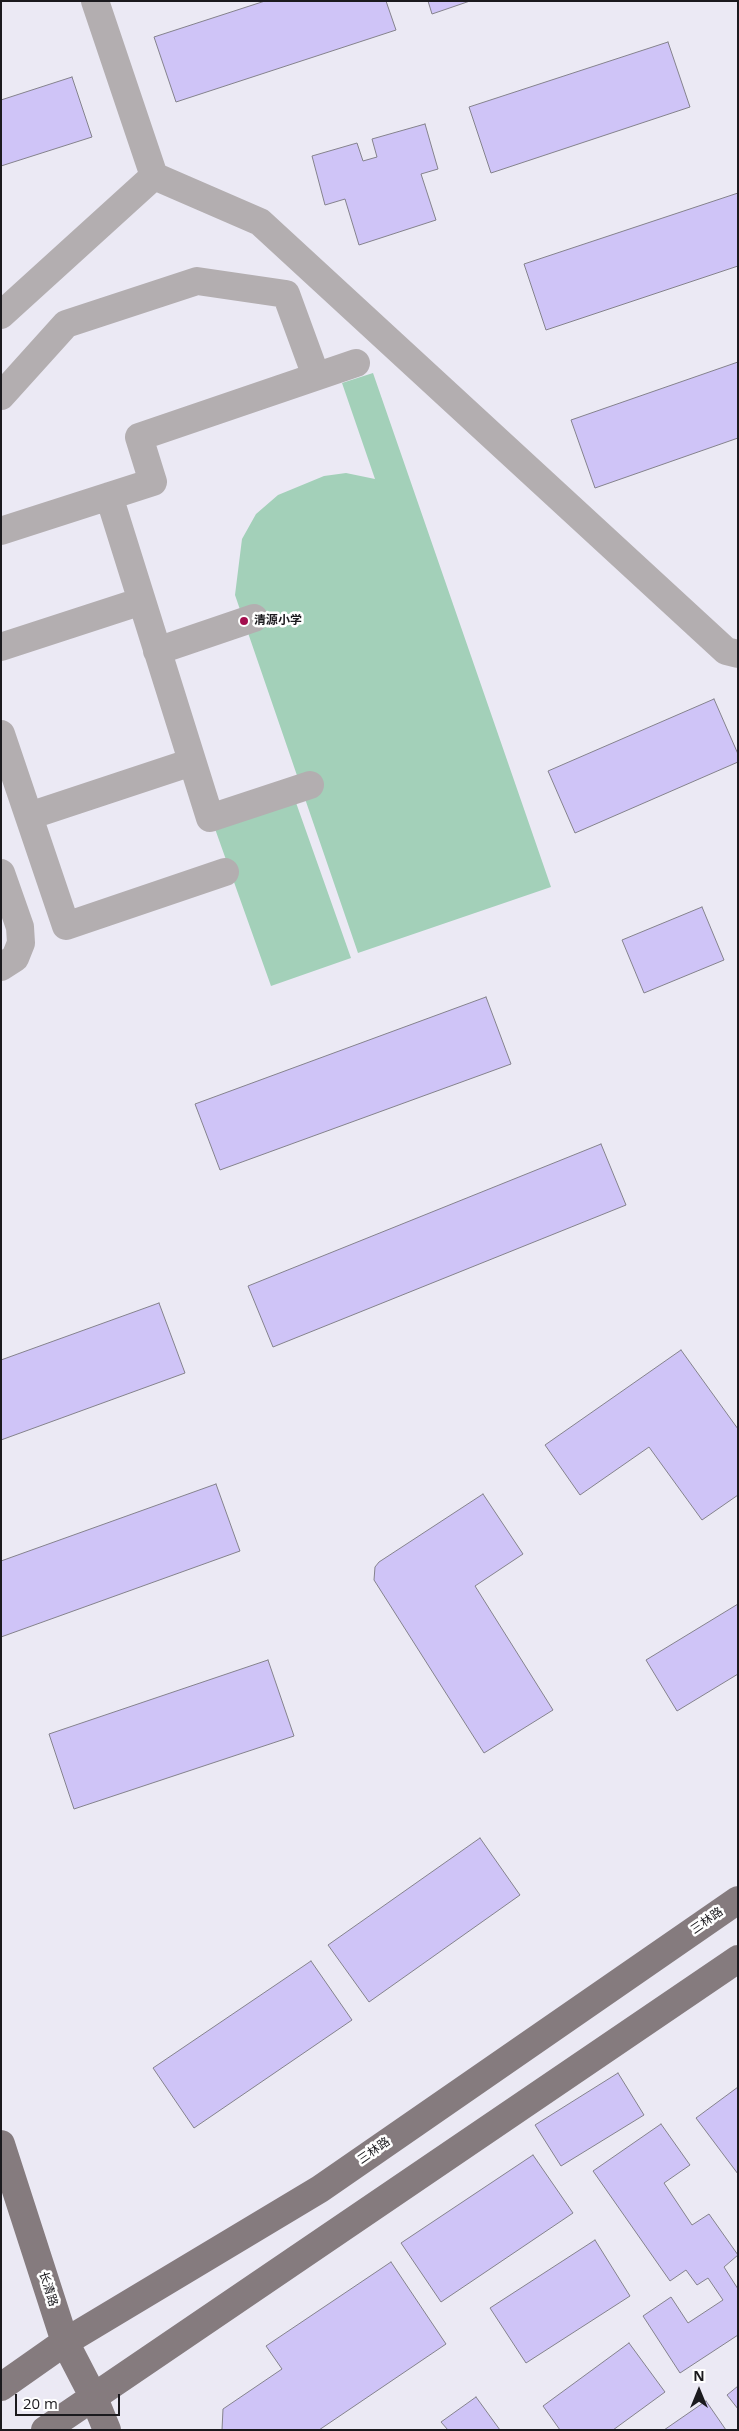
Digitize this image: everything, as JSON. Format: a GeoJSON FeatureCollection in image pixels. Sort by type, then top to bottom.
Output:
{"type":"FeatureCollection","features":[{"type":"Feature","properties":{"kind":"main road","name":"三林路"},"geometry":{"type":"LineString","coordinates":[[1,2387],[65,2342],[320,2189],[738,1900]]}},
{"type":"Feature","properties":{"kind":"main road"},"geometry":{"type":"LineString","coordinates":[[44,2430],[94,2398],[738,1959]]}},
{"type":"Feature","properties":{"kind":"main road","name":"长清路"},"geometry":{"type":"LineString","coordinates":[[1,2144],[65,2342],[94,2398],[107,2430]]}},
{"type":"Feature","properties":{"kind":"street"},"geometry":{"type":"LineString","coordinates":[[95,1],[154,176],[260,222],[726,651],[738,654]]}},
{"type":"Feature","properties":{"kind":"street"},"geometry":{"type":"LineString","coordinates":[[1,315],[154,176]]}},
{"type":"Feature","properties":{"kind":"street"},"geometry":{"type":"LineString","coordinates":[[1,396],[66,324],[197,281],[286,294],[316,376]]}},
{"type":"Feature","properties":{"kind":"street"},"geometry":{"type":"LineString","coordinates":[[1,531],[153,482],[139,437],[356,363]]}},
{"type":"Feature","properties":{"kind":"street"},"geometry":{"type":"LineString","coordinates":[[109,496],[210,818],[310,785]]}},
{"type":"Feature","properties":{"kind":"street"},"geometry":{"type":"LineString","coordinates":[[1,647],[142,601]]}},
{"type":"Feature","properties":{"kind":"street"},"geometry":{"type":"LineString","coordinates":[[157,651],[254,618]]}},
{"type":"Feature","properties":{"kind":"street"},"geometry":{"type":"LineString","coordinates":[[1,734],[66,926],[225,872]]}},
{"type":"Feature","properties":{"kind":"street"},"geometry":{"type":"LineString","coordinates":[[29,816],[192,762]]}},
{"type":"Feature","properties":{"kind":"street"},"geometry":{"type":"LineString","coordinates":[[1,873],[20,927],[21,943],[15,958],[1,967]]}},
{"type":"Feature","properties":{"kind":"green space"},"geometry":{"type":"Polygon","coordinates":[[[373,373],[551,887],[358,953],[235,595],[242,539],[256,514],[278,495],[324,476],[346,473],[375,479],[342,383],[373,373]]]}},
{"type":"Feature","properties":{"kind":"green space"},"geometry":{"type":"Polygon","coordinates":[[[294,797],[351,958],[271,986],[214,826],[294,797]]]}},
{"type":"Feature","properties":{"kind":"building"},"geometry":{"type":"Polygon","coordinates":[[[265,1],[386,1],[396,30],[176,102],[154,37],[265,1]]]}},
{"type":"Feature","properties":{"kind":"building"},"geometry":{"type":"Polygon","coordinates":[[[428,1],[470,1],[432,14],[428,1]]]}},
{"type":"Feature","properties":{"kind":"building"},"geometry":{"type":"Polygon","coordinates":[[[668,42],[690,107],[491,173],[469,107],[668,42]]]}},
{"type":"Feature","properties":{"kind":"building"},"geometry":{"type":"Polygon","coordinates":[[[72,77],[92,137],[1,166],[1,100],[72,77]]]}},
{"type":"Feature","properties":{"kind":"building"},"geometry":{"type":"Polygon","coordinates":[[[425,124],[438,169],[421,174],[436,220],[359,245],[345,199],[325,205],[312,156],[357,143],[363,161],[377,157],[372,139],[425,124]]]}},
{"type":"Feature","properties":{"kind":"building"},"geometry":{"type":"Polygon","coordinates":[[[738,193],[738,266],[546,330],[524,264],[738,193]]]}},
{"type":"Feature","properties":{"kind":"building"},"geometry":{"type":"Polygon","coordinates":[[[738,362],[738,438],[595,488],[571,420],[738,362]]]}},
{"type":"Feature","properties":{"kind":"building"},"geometry":{"type":"Polygon","coordinates":[[[714,699],[738,754],[738,762],[575,833],[548,771],[714,699]]]}},
{"type":"Feature","properties":{"kind":"building"},"geometry":{"type":"Polygon","coordinates":[[[702,907],[724,960],[644,993],[622,940],[702,907]]]}},
{"type":"Feature","properties":{"kind":"building"},"geometry":{"type":"Polygon","coordinates":[[[486,997],[511,1064],[220,1170],[195,1104],[486,997]]]}},
{"type":"Feature","properties":{"kind":"building"},"geometry":{"type":"Polygon","coordinates":[[[601,1144],[626,1205],[273,1347],[248,1286],[601,1144]]]}},
{"type":"Feature","properties":{"kind":"building"},"geometry":{"type":"Polygon","coordinates":[[[159,1303],[185,1373],[1,1440],[1,1360],[159,1303]]]}},
{"type":"Feature","properties":{"kind":"building"},"geometry":{"type":"Polygon","coordinates":[[[681,1350],[738,1429],[738,1495],[702,1520],[649,1447],[580,1495],[545,1445],[681,1350]]]}},
{"type":"Feature","properties":{"kind":"building"},"geometry":{"type":"Polygon","coordinates":[[[216,1484],[240,1551],[1,1637],[1,1561],[216,1484]]]}},
{"type":"Feature","properties":{"kind":"building"},"geometry":{"type":"Polygon","coordinates":[[[483,1494],[523,1554],[475,1586],[553,1710],[484,1753],[374,1580],[375,1567],[379,1562],[483,1494]]]}},
{"type":"Feature","properties":{"kind":"building"},"geometry":{"type":"Polygon","coordinates":[[[738,1604],[738,1674],[677,1711],[646,1660],[738,1604]]]}},
{"type":"Feature","properties":{"kind":"building"},"geometry":{"type":"Polygon","coordinates":[[[268,1660],[294,1736],[74,1809],[49,1734],[268,1660]]]}},
{"type":"Feature","properties":{"kind":"building"},"geometry":{"type":"Polygon","coordinates":[[[480,1838],[520,1895],[369,2002],[328,1945],[480,1838]]]}},
{"type":"Feature","properties":{"kind":"building"},"geometry":{"type":"Polygon","coordinates":[[[311,1961],[352,2020],[194,2128],[153,2068],[311,1961]]]}},
{"type":"Feature","properties":{"kind":"building"},"geometry":{"type":"Polygon","coordinates":[[[618,2073],[644,2115],[561,2166],[535,2125],[618,2073]]]}},
{"type":"Feature","properties":{"kind":"building"},"geometry":{"type":"Polygon","coordinates":[[[738,2087],[738,2174],[696,2118],[738,2087]]]}},
{"type":"Feature","properties":{"kind":"building"},"geometry":{"type":"Polygon","coordinates":[[[661,2124],[690,2165],[664,2183],[692,2225],[709,2214],[738,2255],[724,2267],[738,2289],[738,2335],[680,2373],[643,2316],[671,2297],[688,2323],[723,2300],[708,2278],[697,2285],[686,2270],[670,2281],[593,2171],[661,2124]]]}},
{"type":"Feature","properties":{"kind":"building"},"geometry":{"type":"Polygon","coordinates":[[[533,2155],[573,2213],[441,2302],[401,2243],[533,2155]]]}},
{"type":"Feature","properties":{"kind":"building"},"geometry":{"type":"Polygon","coordinates":[[[595,2240],[630,2296],[526,2363],[490,2308],[595,2240]]]}},
{"type":"Feature","properties":{"kind":"building"},"geometry":{"type":"Polygon","coordinates":[[[391,2262],[446,2344],[319,2430],[222,2430],[223,2409],[282,2369],[266,2346],[391,2262]]]}},
{"type":"Feature","properties":{"kind":"building"},"geometry":{"type":"Polygon","coordinates":[[[629,2343],[665,2392],[613,2430],[560,2430],[543,2406],[629,2343]]]}},
{"type":"Feature","properties":{"kind":"building"},"geometry":{"type":"Polygon","coordinates":[[[738,2386],[738,2409],[727,2395],[738,2386]]]}},
{"type":"Feature","properties":{"kind":"building"},"geometry":{"type":"Polygon","coordinates":[[[476,2397],[500,2430],[448,2430],[441,2422],[476,2397]]]}},
{"type":"Feature","properties":{"kind":"building"},"geometry":{"type":"Polygon","coordinates":[[[706,2401],[726,2430],[664,2430],[706,2401]]]}},
{"type":"Feature","properties":{"kind":"place","name":"清源小学"},"geometry":{"type":"Point","coordinates":[244,621]}}]}
